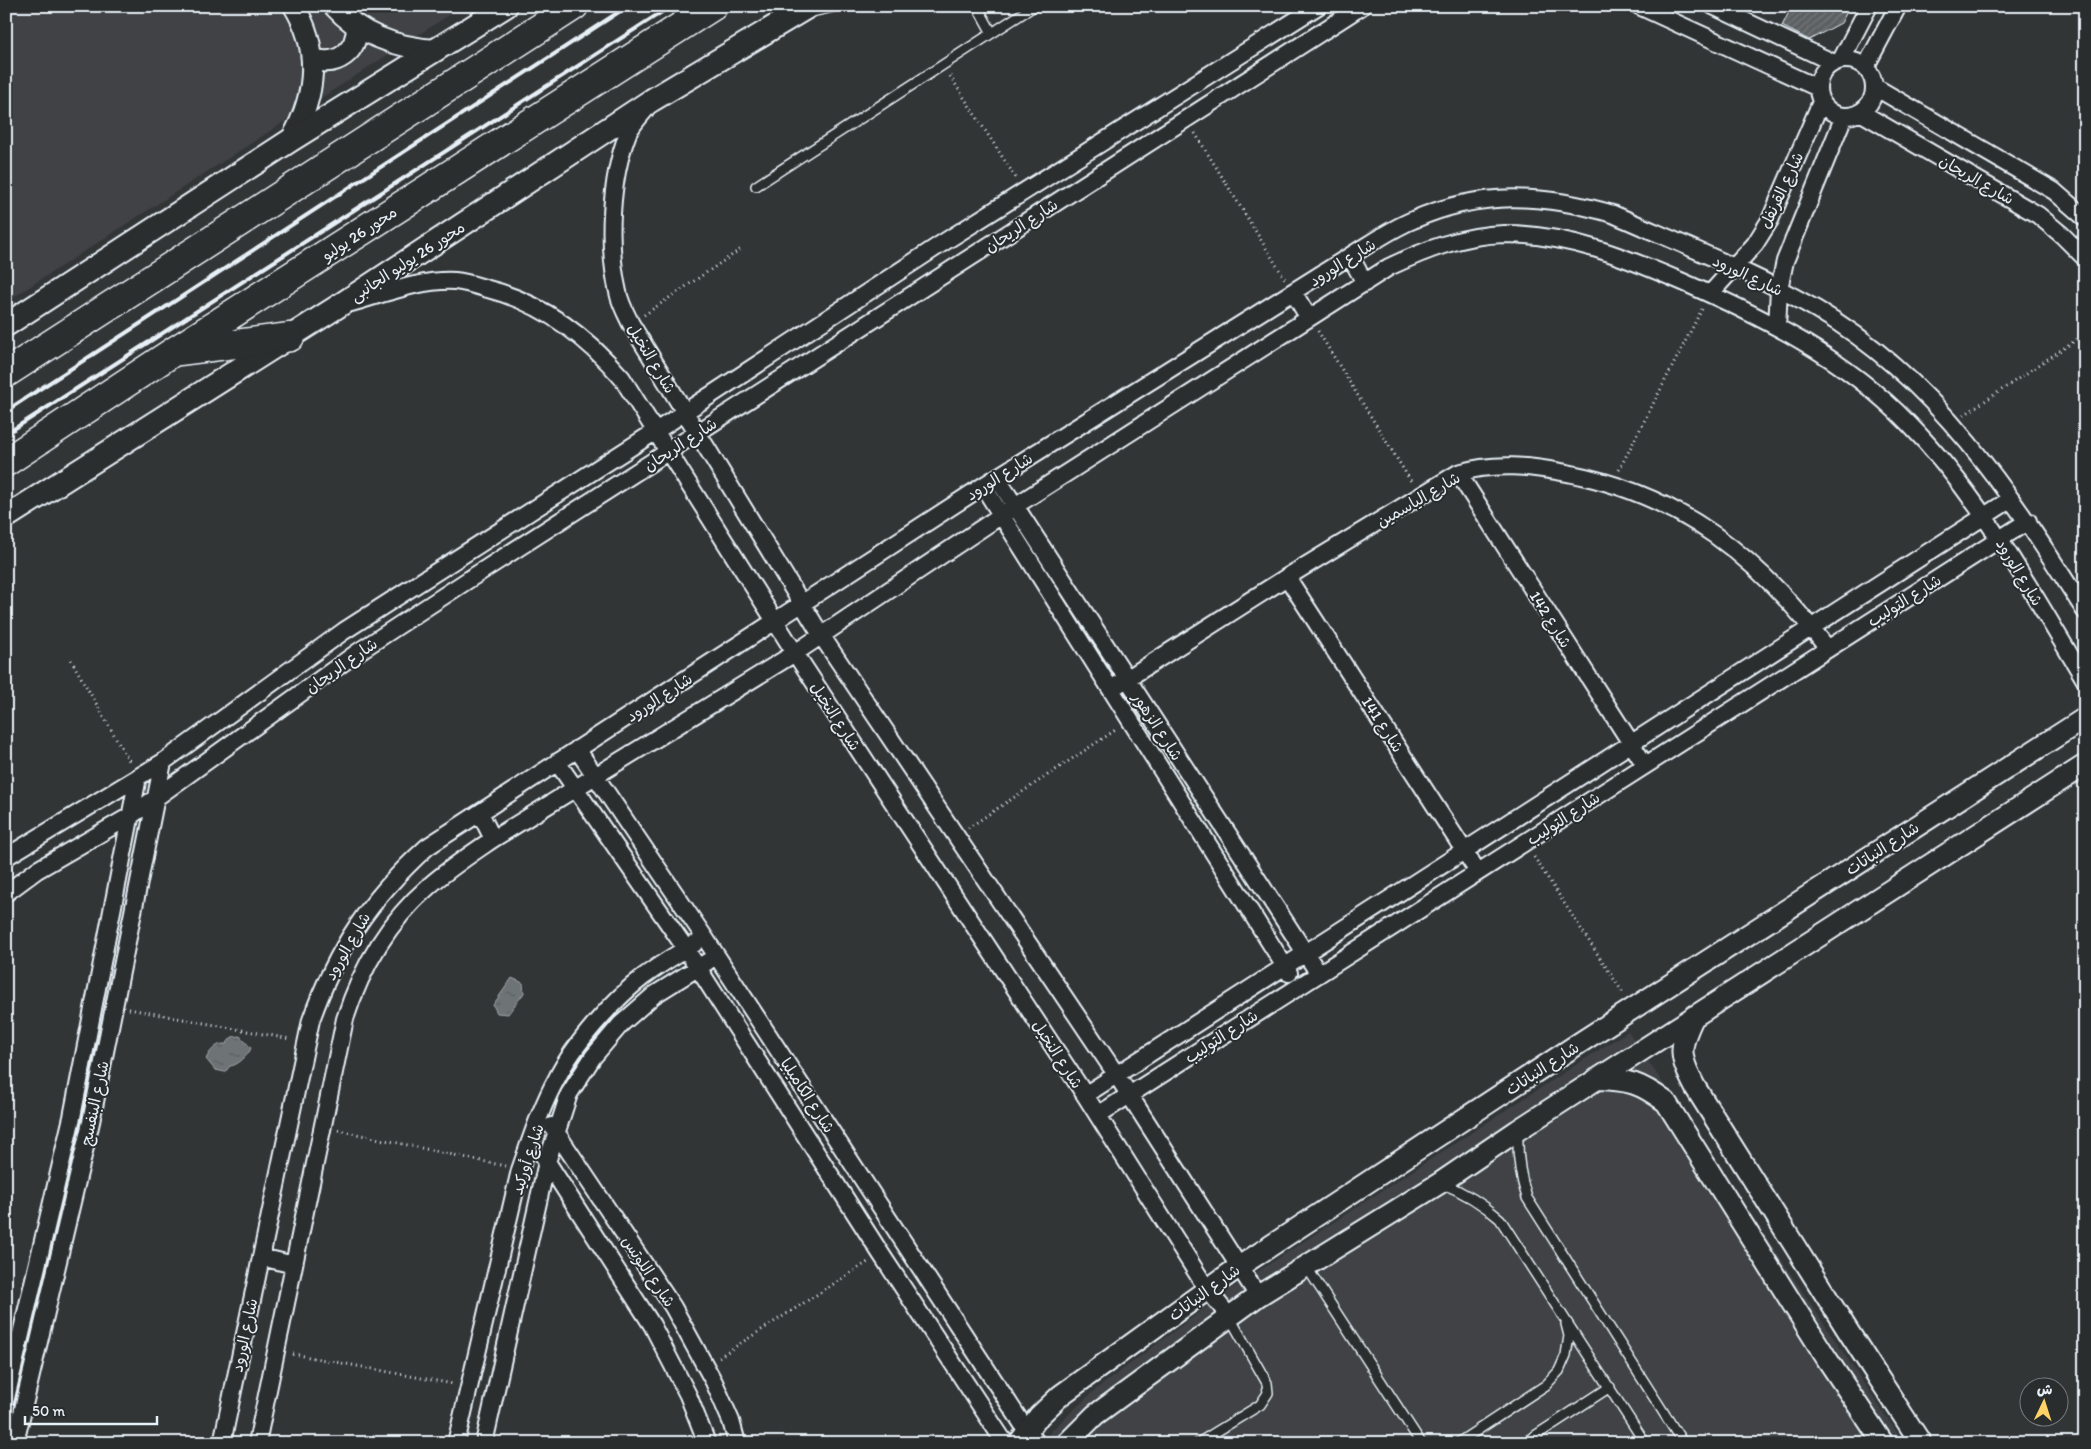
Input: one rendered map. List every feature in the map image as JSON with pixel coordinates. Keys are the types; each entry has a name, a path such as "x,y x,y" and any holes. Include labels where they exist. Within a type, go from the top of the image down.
{"highway":[{"path":"6,373 574,6"},
{"name":"محور 26 يوليو","path":"6,462 173,352 713,6"},
{"path":"173,352 290,337"}],"main road":[{"path":"6,324 291,140 506,6"},
{"name":"محور 26 يوليو الجانبى","path":"6,516 337,307 652,100 802,11"}],"street":[{"path":"291,140 306,108 310,91 313,59 307,33 294,6"},
{"path":"334,6 357,26 371,35 403,46 437,50"},
{"name":"شارع الريحان","path":"6,857 164,762 344,630 1318,6"},
{"name":"شارع الريحان","path":"6,894 37,870 132,815 358,652 697,432 1362,6"},
{"path":"1639,6 1819,95 1830,112 1844,116 1860,112 1871,102 1875,87 1866,66 1849,59 1836,61 1713,6"},
{"path":"1819,95 1821,73 1836,61 1869,6"},
{"path":"1866,66 1898,6"},
{"path":"313,59 329,62 345,55 355,42 357,26"},
{"name":"شارع الريحان","path":"1875,87 2054,191 2085,218"},
{"name":"شارع القرنفل","path":"1710,294 1755,244 1770,220 1819,95"},
{"name":"شارع النخيل","path":"652,100 628,132 618,171 612,212 612,253 618,293 631,324 821,635 1116,1074 1258,1296"},
{"name":"شارع الريحان","path":"1860,112 2038,215 2085,258"},
{"name":"شارع القرنفل","path":"1777,327 1779,289 1785,261 1844,116"},
{"name":"شارع الورود","path":"222,1443 306,1042 323,987 338,955 356,925 401,871 427,847 983,486 1350,256 1412,220 1454,205 1497,198 1541,198 1584,206 1613,214 1779,289 1816,309 1863,340 1892,363 1926,394 1953,423 2028,521 2085,611"},
{"name":"شارع الورود","path":"257,1443 345,1019 366,967 383,938 404,911 427,887 493,839 795,653 1015,506 1365,283 1424,250 1462,240 1501,234 1540,236 1606,251 1710,294 1818,349 1879,394 1937,455 1985,516 2085,680"},
{"path":"1350,256 1365,283"},
{"name":"شارع النخيل","path":"337,307 420,285 455,281 491,289 514,297 567,325 593,347 622,378 795,653 1098,1115 1207,1289 1230,1316"},
{"path":"1293,292 1310,318"},
{"name":"شارع الياسمين","path":"1111,689 1287,577 1458,473 1479,467 1518,467 1552,470 1611,483 1651,498 1681,513 1711,531 1764,574 1812,627 1828,649"},
{"name":"شارع 142","path":"1458,473 1645,765"},
{"name":"شارع الزهور","path":"997,478 1318,974"},
{"name":"شارع الزهور","path":"983,486 1298,987"},
{"name":"شارع التوليب","path":"1085,1095 2011,499"},
{"name":"شارع التوليب","path":"1098,1115 2028,521"},
{"path":"455,560 468,580"},
{"name":"شارع 141","path":"1287,577 1478,872"},
{"path":"344,630 358,652"},
{"name":"شارع النباتات","path":"1028,1439 1039,1416 1061,1395 1240,1266 1633,1009 2085,718"},
{"name":"شارع الكاميليا","path":"577,749 705,938 1028,1439"},
{"name":"شارع البنفسج","path":"15,1443 91,1122 164,762"},
{"name":"شارع الكاميليا","path":"557,762 686,949 881,1254 1005,1443"},
{"path":"1068,1443 1095,1415 1258,1296 1440,1183 1518,1130 2085,765"},
{"name":"شارع البنفسج","path":"6,1398 72,1116 138,777"},
{"path":"480,813 493,839"},
{"path":"22,848 37,870"},
{"name":"شارع أوركيد","path":"456,1443 520,1170 532,1135 557,1077 582,1040 611,1007 643,977 705,938"},
{"name":"شارع أوركيد","path":"484,1443 547,1162 569,1094 593,1058 615,1030 654,995 716,956"},
{"path":"1694,1016 1683,1039 1683,1064 1695,1087 1844,1326 1921,1443"},
{"path":"1598,1079 1622,1079 1646,1088 1666,1102 1822,1350 1883,1443"},
{"name":"شارع اللوتس","path":"543,1110 556,1133 674,1307 714,1382 731,1421 737,1443"},
{"path":"72,1116 91,1122"},
{"name":"شارع اللوتس","path":"532,1135 547,1162 652,1325 688,1395 707,1443"},
{"path":"60,1164 80,1169"},
{"path":"47,1225 66,1230"},
{"path":"261,1257 294,1265"},
{"path":"23,1331 42,1335"}],"lane":[{"path":"802,11 838,6"},
{"path":"977,6 992,33"},
{"path":"756,186 1034,6"},
{"path":"1518,1130 1517,1153 1520,1176 1527,1198 1683,1443"},
{"path":"1440,1183 1462,1191 1476,1199 1500,1219 1610,1387 1644,1443"},
{"path":"1306,1266 1420,1443"},
{"path":"1198,1443 1260,1405 1268,1394 1267,1383 1230,1316"},
{"path":"1458,1443 1546,1385 1558,1371 1566,1354 1569,1336 1565,1318"},
{"path":"1524,1443 1610,1387"}],"path":[{"path":"943,64 1025,192"},
{"path":"1186,119 1293,292"},
{"path":"631,324 740,249"},
{"path":"1611,483 1710,294"},
{"path":"1310,318 1420,496"},
{"path":"1953,423 2085,334"},
{"path":"71,660 138,777"},
{"path":"957,835 1130,720"},
{"path":"1524,842 1633,1009"},
{"path":"114,1007 306,1042"},
{"path":"322,1126 520,1170"},
{"path":"705,1366 881,1254"},
{"path":"276,1351 469,1387"}],"shaded area":[{"path":"6,6 463,6 6,302"},
{"path":"1628,1031 1904,1443 1044,1443 1051,1431 1095,1390 1229,1290"}],"water":[{"path":"512,978 523,983 524,993 508,1014 497,1013 493,1005"},
{"path":"240,1036 251,1048 248,1054 233,1066 230,1066 225,1072 215,1070 206,1059 209,1053 216,1046 226,1044 232,1037"}],"building":[{"path":"1792,6 1850,6 1841,23 1809,40 1782,26"}],"railway":[{"path":"6,411 628,6"},
{"path":"6,434 671,6"}]}
